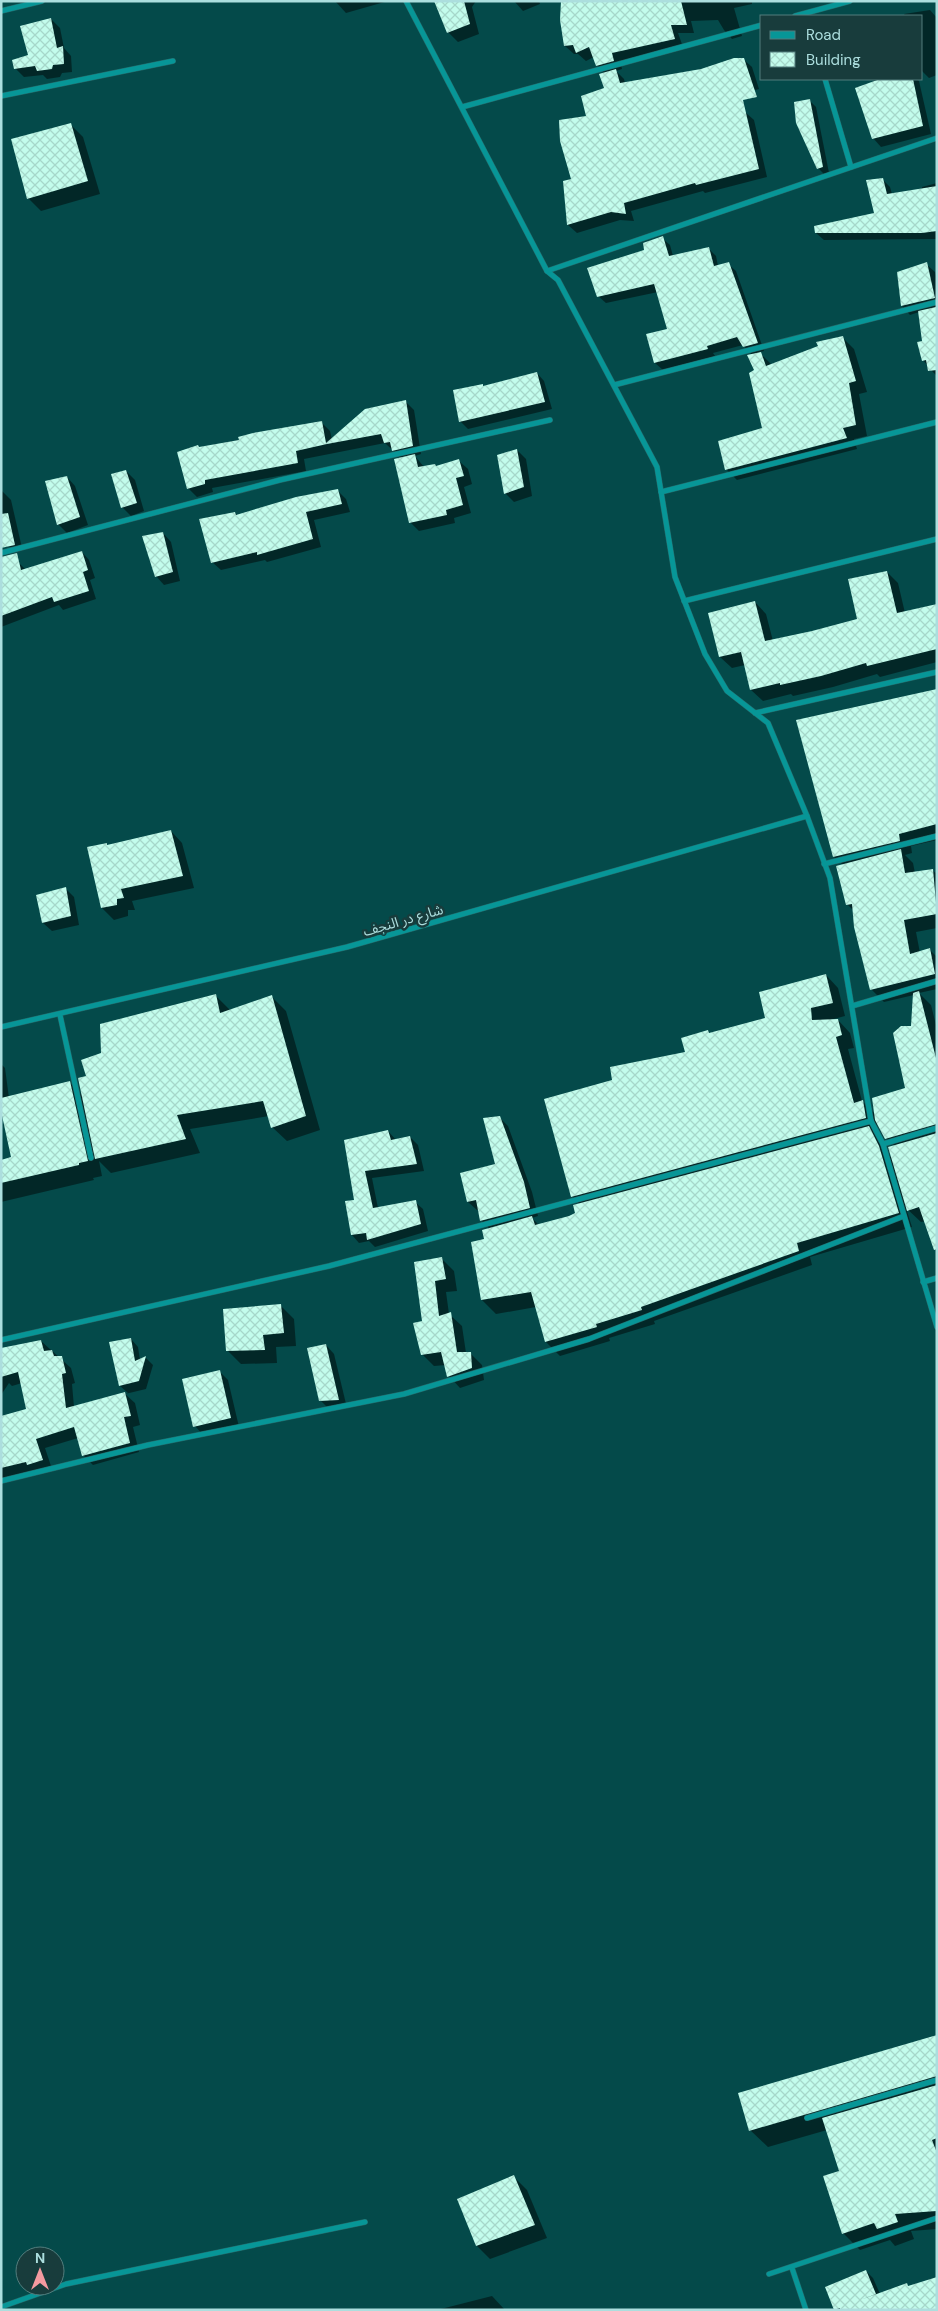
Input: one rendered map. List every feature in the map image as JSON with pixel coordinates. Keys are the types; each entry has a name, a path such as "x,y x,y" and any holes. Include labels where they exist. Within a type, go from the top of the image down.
{"street":[{"path":"1,11 42,1"},
{"path":"406,1 547,271 558,280 657,467 675,577 705,654 727,691 768,723 807,816 830,878 871,1121 883,1144 937,1327"},
{"path":"806,15 850,1"},
{"path":"462,107 760,26"},
{"path":"1,96 173,61"},
{"path":"825,80 851,168"},
{"path":"547,271 937,138"},
{"path":"614,385 937,302"},
{"path":"1,553 280,480 550,420"},
{"path":"661,492 937,422"},
{"path":"684,601 937,540"},
{"path":"755,713 937,672"},
{"name":"شارع در النجف","path":"1,1028 346,948 807,816"},
{"path":"824,864 937,836"},
{"path":"852,1006 937,981"},
{"path":"60,1015 91,1158"},
{"path":"1,1340 329,1266 871,1121"},
{"path":"883,1144 937,1128"},
{"path":"1,1481 148,1445 404,1394 589,1339 904,1216"},
{"path":"924,1282 937,1278"},
{"path":"807,2118 937,2080"},
{"path":"769,2274 792,2268 937,2218"},
{"path":"1,2307 66,2284 365,2222"},
{"path":"792,2268 806,2310"}],"building":[{"path":"434,1 464,1 470,24 447,33"},
{"path":"561,1 681,1 687,25 671,25 675,39 612,53 614,61 596,66 589,47 576,53 573,45 564,46 560,20"},
{"path":"51,18 57,48 63,46 64,64 53,65 52,69 37,71 35,66 14,69 12,60 28,55 20,26"},
{"path":"734,58 744,58 757,97 743,100 759,169 696,185 695,183 624,203 626,214 611,212 567,225 563,181 571,179 560,141 559,120 586,116 581,96 604,88 599,74 616,69 620,83 701,69"},
{"path":"877,80 913,80 923,126 872,139 855,88"},
{"path":"810,99 823,167 817,169 796,123 794,102"},
{"path":"71,123 88,181 27,199 11,139"},
{"path":"883,178 887,194 937,186 937,231 922,233 815,233 814,226 874,213 866,180"},
{"path":"663,236 669,256 709,247 714,266 729,262 758,343 743,347 737,337 707,346 708,349 654,363 646,334 667,329 654,284 597,297 587,268 644,250 643,243"},
{"path":"927,262 935,298 901,306 897,272"},
{"path":"936,307 937,370 928,371 926,360 922,361 917,342 922,341 918,311"},
{"path":"843,336 856,381 849,383 856,425 843,428 847,438 725,470 718,441 762,428 749,373 754,370 747,355 761,352 766,366 818,346 816,342"},
{"path":"537,372 545,402 459,422 453,390 483,384 483,386"},
{"path":"406,400 413,446 392,451 390,442 384,443 381,434 327,444 296,451 298,463 205,480 205,484 187,489 177,452 198,445 199,447 239,440 238,437 253,433 322,421 326,443 365,409"},
{"path":"517,449 524,487 504,494 497,455"},
{"path":"415,454 418,467 435,464 436,466 459,459 464,476 456,478 463,505 446,510 447,515 409,523 394,459"},
{"path":"126,470 137,503 121,508 111,474"},
{"path":"67,476 80,517 57,525 45,481"},
{"path":"338,489 342,504 306,512 313,539 257,555 257,552 211,563 199,519 235,512 236,515 296,497"},
{"path":"8,513 15,545 1,548 1,514"},
{"path":"163,532 173,572 155,577 142,536"},
{"path":"82,551 88,570 83,572 89,591 54,602 52,597 1,616 1,557 17,553 21,570"},
{"path":"887,571 897,613 937,604 937,649 867,666 866,663 821,676 750,690 741,652 719,657 708,613 755,601 765,641 812,631 857,619 848,579"},
{"path":"937,689 937,824 899,834 900,841 833,857 796,720"},
{"path":"171,830 183,876 121,889 124,898 117,899 117,905 101,908 87,847 107,843 107,845"},
{"path":"901,849 905,873 933,869 937,914 904,920 910,954 930,948 935,974 870,990 854,927 852,904 846,905 836,866"},
{"path":"66,887 71,916 42,923 36,895"},
{"path":"826,974 833,1003 811,1008 812,1020 838,1019 842,1035 836,1037 854,1103 863,1100 866,1118 571,1197 544,1099 612,1080 610,1067 685,1052 681,1038 708,1030 709,1033 765,1018 759,992"},
{"path":"919,991 937,1062 937,1124 885,1139 875,1120 872,1098 905,1088 893,1033 901,1026 911,1026 913,993"},
{"path":"216,994 220,1013 272,995 306,1116 271,1128 263,1101 177,1115 186,1139 95,1159 78,1078 86,1076 81,1060 101,1053 100,1024"},
{"path":"70,1081 88,1161 79,1163 79,1165 1,1183 1,1160 11,1157 1,1111 1,1098"},
{"path":"500,1116 524,1182 530,1208 480,1221 476,1200 467,1202 460,1173 495,1164 483,1118"},
{"path":"869,1126 879,1146 899,1213 797,1243 799,1251 641,1307 642,1310 596,1324 597,1327 545,1342 531,1292 481,1300 471,1242 484,1239 482,1230 532,1216 535,1225 569,1216 575,1213 573,1205"},
{"path":"388,1130 391,1140 410,1136 417,1164 365,1171 373,1208 416,1200 421,1224 367,1240 366,1233 351,1235 345,1201 354,1200 344,1140"},
{"path":"937,1133 937,1249 934,1250 919,1207 907,1211 888,1147"},
{"path":"442,1257 446,1279 435,1281 439,1316 451,1312 457,1352 471,1352 472,1368 447,1377 441,1352 421,1355 413,1323 422,1321 414,1262"},
{"path":"281,1304 284,1333 263,1335 265,1350 226,1351 223,1309"},
{"path":"131,1338 135,1361 146,1356 139,1381 119,1386 109,1342"},
{"path":"41,1340 44,1351 52,1350 54,1356 62,1356 66,1373 62,1374 66,1408 125,1392 131,1416 124,1417 130,1443 82,1456 74,1427 36,1439 43,1460 27,1465 26,1462 1,1468 1,1416 26,1409 18,1372 1,1377 1,1348"},
{"path":"326,1344 339,1400 319,1401 307,1348"},
{"path":"220,1370 231,1418 193,1427 182,1379"},
{"path":"937,2035 937,2076 749,2131 738,2093"},
{"path":"937,2085 937,2138 932,2140 937,2153 937,2211 895,2214 898,2222 877,2229 874,2223 842,2234 823,2176 839,2171 822,2118"},
{"path":"514,2175 535,2225 476,2246 457,2199"},
{"path":"866,2270 876,2294 860,2300 907,2283 908,2286 937,2277 937,2310 840,2310 840,2308 834,2310 825,2287"}]}
